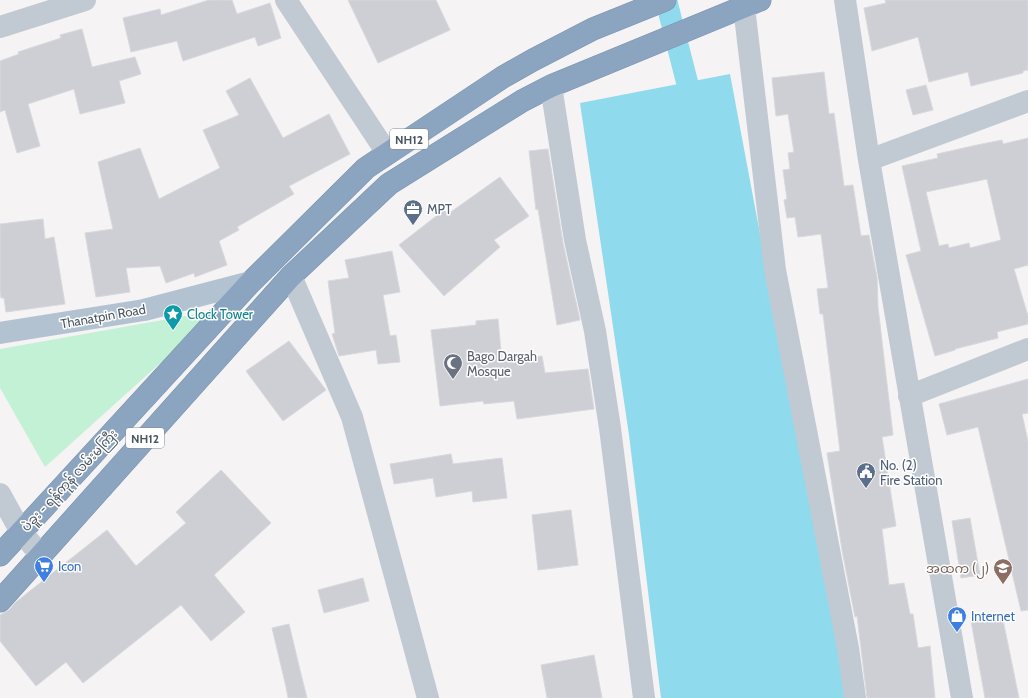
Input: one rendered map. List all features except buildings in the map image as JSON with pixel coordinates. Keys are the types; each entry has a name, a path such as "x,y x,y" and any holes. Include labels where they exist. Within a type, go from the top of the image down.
{"highway":[{"name":"NH12","path":"251,282 366,168 387,153 503,77 593,29 665,0"},
{"name":"NH12","path":"291,276 389,184 516,105 551,86 745,6"},
{"name":"ပဲခူး - ရန်ကုန် လမ်းမကြီး","path":"0,600 291,276"},
{"name":"ပဲခူး - ရန်ကုန် လမ်းမကြီး","path":"0,555 251,282"}],"main road":[{"name":"Thanatpin Road","path":"0,333 144,310 251,282"}],"street":[{"path":"0,27 85,0"},
{"path":"286,0 387,153"},
{"path":"845,0 869,160 962,698"},
{"path":"745,6 775,270 846,640 855,698"},
{"path":"551,86 575,240 595,331 610,428 644,698"},
{"path":"869,160 1028,102"},
{"path":"291,276 352,418 428,698"},
{"path":"909,396 1028,349"},
{"path":"0,494 22,532 40,554"}],"green space":[{"path":"219,310 45,467 0,388 0,349"}],"water":[{"path":"730,74 847,698 661,698 629,435 580,103"}],"waterway":[{"path":"666,0 687,82"}],"place":[{"name":"MPT","path":"413,226"},
{"name":"Clock Tower","path":"173,331"},
{"name":"Bago Dargah Mosque","path":"453,380"},
{"name":"No. (2) Fire Station","path":"866,489"},
{"name":"Icon","path":"44,583"},
{"name":"အထက (၂)","path":"1003,585"},
{"name":"Internet","path":"957,633"}]}
